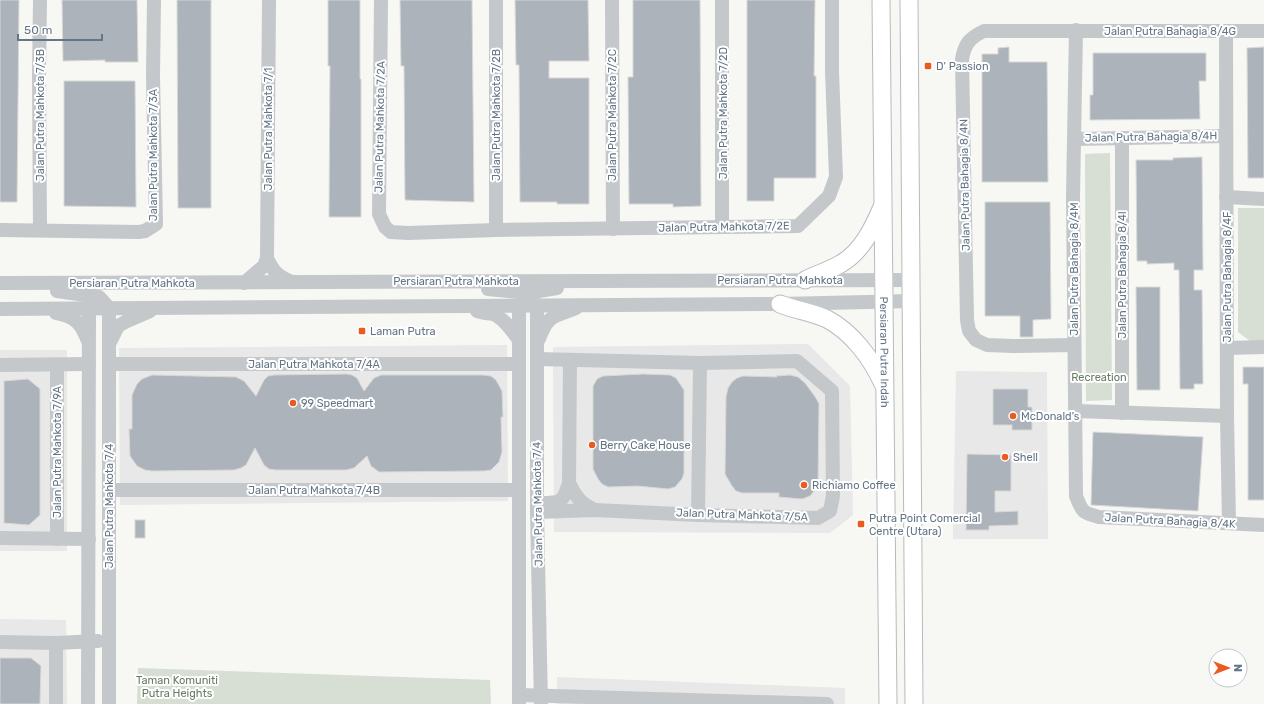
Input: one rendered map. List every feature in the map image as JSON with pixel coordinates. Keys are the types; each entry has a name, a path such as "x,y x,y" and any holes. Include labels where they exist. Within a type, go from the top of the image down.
{"main road":[{"name":"Persiaran Putra Indah","path":"881,0 888,704"},
{"path":"909,0 914,704"},
{"path":"805,280 843,262 854,253 863,243 875,223 884,202"},
{"path":"780,304 827,320 844,332 863,350 877,370 885,390"}],"street":[{"name":"Jalan Putra Mahkota 7/3B","path":"40,0 40,230"},
{"name":"Jalan Putra Mahkota 7/3A","path":"0,230 138,232 145,231 156,224 153,76 154,0"},
{"name":"Jalan Putra Mahkota 7/1","path":"267,258 269,0"},
{"name":"Jalan Putra Mahkota 7/2A","path":"381,0 379,214 385,227 391,232 408,233"},
{"name":"Jalan Putra Mahkota 7/2B","path":"496,0 496,230"},
{"name":"Jalan Putra Mahkota 7/2C","path":"612,0 613,230"},
{"name":"Jalan Putra Mahkota 7/2D","path":"722,0 722,227"},
{"name":"Jalan Putra Mahkota 7/2E","path":"408,233 496,230 613,230 798,226 829,196 836,177 832,71 832,0"},
{"name":"Jalan Putra Bahagia 8/4G","path":"1076,30 1226,32 1264,31"},
{"name":"Jalan Putra Bahagia 8/4M","path":"1076,30 1073,196 1074,345 1076,496 1080,506"},
{"name":"Jalan Putra Bahagia 8/4N","path":"1074,345 987,345 976,340 969,331 967,312 962,60 963,49 968,42 975,35 984,31 1076,30"},
{"name":"Jalan Putra Bahagia 8/4F","path":"1226,32 1227,416 1229,523"},
{"name":"Jalan Putra Bahagia 8/4H","path":"1075,138 1226,136"},
{"name":"Jalan Putra Bahagia 8/4I","path":"1122,138 1122,413"},
{"path":"1226,197 1264,199"},
{"path":"267,258 271,268 276,273 281,277 294,282"},
{"path":"244,283 264,266 267,258"},
{"path":"0,309 466,305 523,299 551,288 576,287 595,280"},
{"name":"Persiaran Putra Mahkota","path":"0,283 912,280"},
{"path":"464,281 470,287 523,299 537,305"},
{"path":"20,283 45,291 68,292 99,297 119,291 148,290 172,283"},
{"path":"90,308 99,297"},
{"path":"99,297 109,308"},
{"name":"Jalan Putra Mahkota 7/4","path":"519,699 519,340 523,299"},
{"name":"Persiaran Putra Mahkota","path":"537,305 780,304 911,301"},
{"path":"537,353 547,322 554,316 586,304"},
{"path":"466,305 481,313 493,314 500,318 519,340"},
{"name":"Jalan Putra Mahkota 7/4","path":"537,305 537,507 541,700"},
{"name":"Jalan Putra Mahkota 7/4","path":"88,704 90,308"},
{"name":"Jalan Putra Mahkota 7/4","path":"109,308 109,704"},
{"path":"109,343 118,326 160,308"},
{"path":"34,309 72,317 82,327 89,345"},
{"path":"1227,348 1264,347"},
{"name":"Jalan Putra Mahkota 7/5A","path":"537,353 570,361 700,363 797,361 832,391 833,496 830,511 818,518 698,515 537,507"},
{"path":"537,507 561,501 564,498 569,483 570,361"},
{"path":"698,515 700,363"},
{"path":"0,365 89,364"},
{"name":"Jalan Putra Mahkota 7/4A","path":"109,364 519,364"},
{"name":"Jalan Putra Mahkota 7/9A","path":"57,365 57,539"},
{"path":"1075,411 1227,416"},
{"path":"569,483 576,498 595,510"},
{"name":"Jalan Putra Mahkota 7/4B","path":"109,490 519,490"},
{"name":"Jalan Putra Bahagia 8/4K","path":"1080,506 1086,514 1099,517 1264,525"},
{"path":"0,538 89,539"},
{"path":"0,642 56,643 109,640"},
{"path":"56,643 56,704"},
{"path":"519,699 827,704"}],"shaded area":[{"path":"808,344 850,386 853,515 830,533 554,532 553,347"},
{"path":"507,345 508,501 120,505 119,348"},
{"path":"0,350 67,350 67,551 0,551"},
{"path":"956,371 1047,372 1048,539 953,539"},
{"path":"0,619 66,620 67,704 0,704"},
{"path":"557,677 845,688 845,704 557,704"}],"green space":[{"name":"Recreation","path":"1110,153 1112,400 1086,401 1085,154"},
{"path":"1238,208 1264,208 1264,341 1250,341 1238,332"},
{"name":"Taman Komuniti Putra Heights","path":"138,668 490,680 491,704 137,704"}],"building":[{"path":"0,0 19,0 17,202 0,202"},
{"path":"62,0 137,0 138,62 105,62 105,60 63,61"},
{"path":"177,0 211,0 211,208 178,208"},
{"path":"328,0 360,0 361,217 329,217 330,66 328,66"},
{"path":"400,0 472,0 474,202 405,200 404,66 401,66"},
{"path":"515,0 588,0 589,61 549,61 549,78 589,78 589,204 520,202 519,65 516,65"},
{"path":"633,0 700,0 701,206 673,207 673,204 629,204 628,77 633,77"},
{"path":"747,0 815,0 814,76 816,76 816,178 774,178 774,201 747,201"},
{"path":"1009,47 1009,62 1047,62 1048,182 982,182 982,54 998,54 998,48"},
{"path":"1264,47 1264,178 1248,178 1247,48"},
{"path":"1093,53 1206,53 1206,81 1199,81 1200,119 1090,120 1090,95 1093,95"},
{"path":"64,81 135,81 136,207 64,206"},
{"path":"1202,157 1203,270 1194,270 1194,290 1202,290 1203,384 1194,384 1194,389 1180,389 1179,270 1174,270 1174,263 1147,264 1147,261 1137,261 1136,160 1173,160 1173,158"},
{"path":"985,202 1050,202 1051,319 1033,320 1033,337 1020,337 1020,316 985,316"},
{"path":"1136,287 1160,287 1160,390 1137,390"},
{"path":"1243,367 1264,367 1264,500 1248,500 1248,384 1243,384"},
{"path":"346,374 357,378 364,391 374,378 381,375 491,376 496,380 502,391 502,452 499,462 491,470 484,471 379,472 371,466 367,456 354,468 346,470 276,470 269,469 264,465 255,448 246,465 234,470 152,471 145,470 137,466 130,456 129,429 132,429 132,395 137,384 142,379 152,375 236,377 244,381 256,396 264,380 268,376"},
{"path":"643,374 670,375 676,378 684,390 684,473 682,479 675,487 668,489 638,486 608,487 602,484 593,469 593,386 597,379 603,376"},
{"path":"790,375 798,377 805,383 819,404 818,484 810,496 802,499 779,497 779,493 742,493 736,491 725,474 726,397 728,388 737,378 743,376 777,377 776,376"},
{"path":"28,379 40,389 40,515 29,525 4,523 4,381"},
{"name":"McDonald's","path":"993,389 1028,389 1028,407 1032,407 1032,430 1012,430 1012,425 993,425"},
{"path":"1093,432 1203,437 1198,511 1091,505"},
{"path":"967,454 1011,455 1011,491 995,491 995,512 1018,511 1018,525 989,526 989,530 966,530"},
{"path":"135,520 145,520 145,538 135,538"},
{"path":"0,658 31,658 41,666 40,704 0,704"}],"place":[{"name":"D' Passion","path":"928,66"},
{"name":"Laman Putra","path":"362,331"},
{"name":"99 Speedmart","path":"293,403"},
{"name":"McDonald's","path":"1013,416"},
{"name":"Berry Cake House","path":"592,445"},
{"name":"Shell","path":"1005,457"},
{"name":"Richiamo Coffee","path":"804,485"},
{"name":"Putra Point Comercial Centre (Utara)","path":"861,524"}]}
